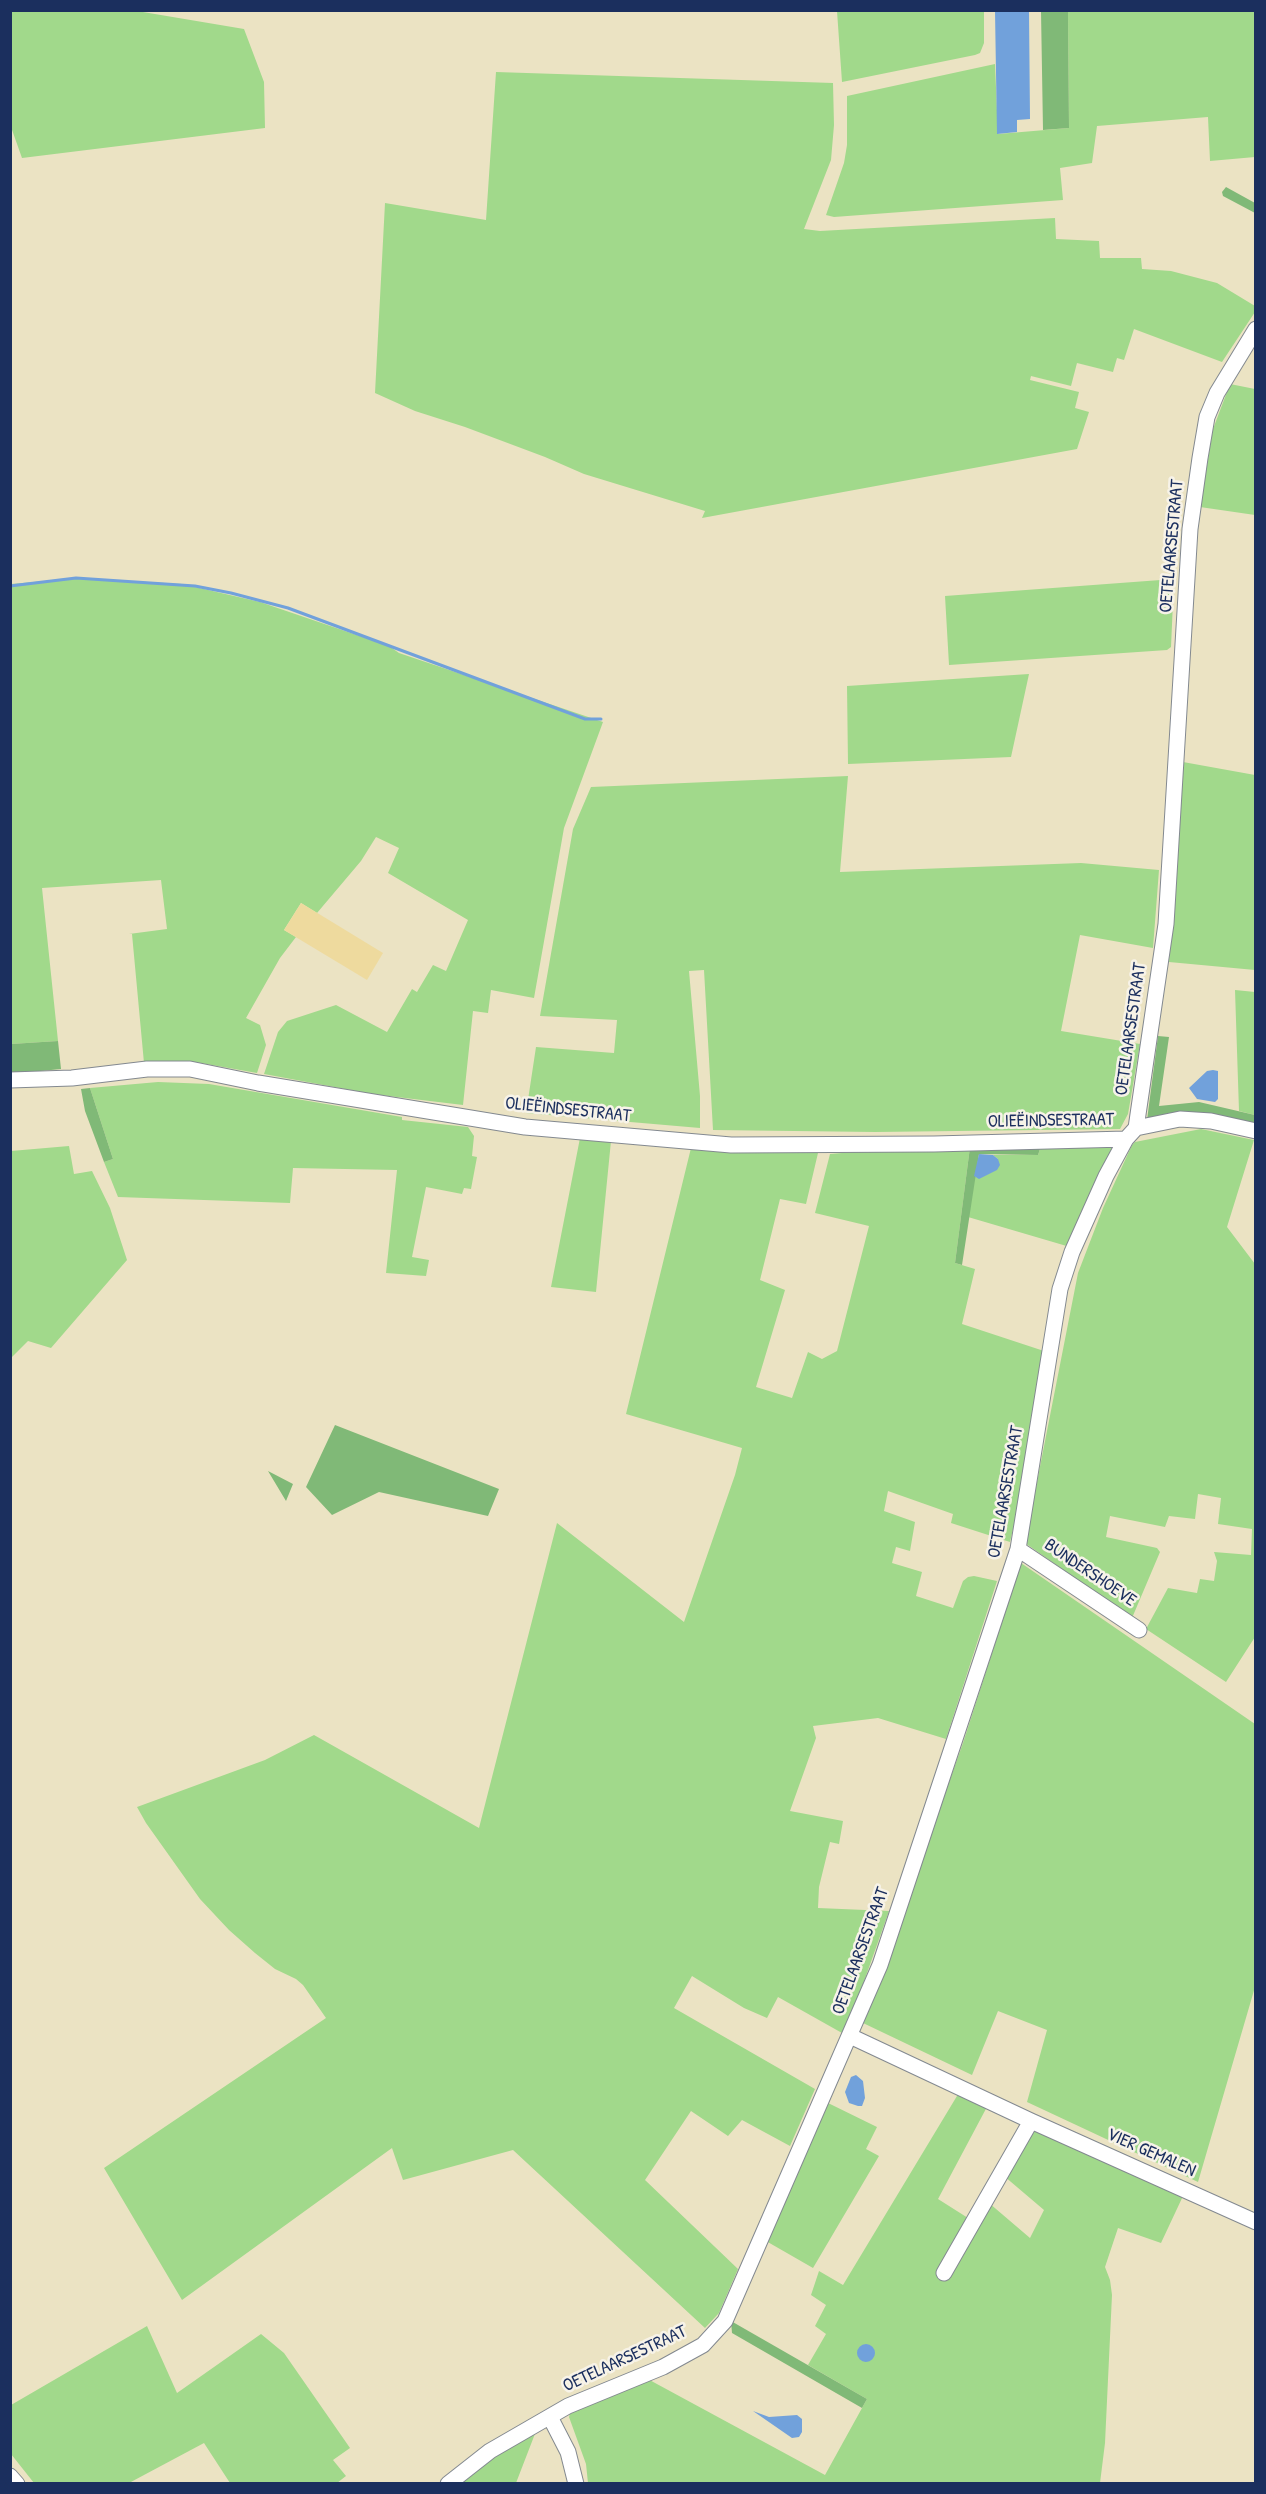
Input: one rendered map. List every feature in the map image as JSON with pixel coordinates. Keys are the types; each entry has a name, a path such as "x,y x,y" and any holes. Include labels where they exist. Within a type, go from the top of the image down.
{"street":[{"name":"OETELAARSESTRAAT","path":"448,2484 490,2451 568,2406 663,2367 703,2345 725,2321 880,1965 1018,1549 1060,1289 1072,1252 1106,1176 1131,1133 1166,924 1190,529 1200,458 1208,417 1218,393 1256,329"},
{"name":"OLIEËINDSESTRAAT","path":"10,1080 72,1078 147,1069 190,1069 258,1083 525,1127 731,1145 934,1144 1131,1133 1180,1119 1211,1121 1256,1131"},
{"name":"BUNDERSHOEVE","path":"1018,1549 1139,1630"},
{"name":"VIER GEMALEN","path":"850,2036 1031,2121 1256,2222"},
{"path":"944,2274 1031,2121"},
{"path":"550,2417 568,2452 576,2484"},
{"path":"10,2476 17,2484"}],"green space":[{"path":"11,10 137,11 244,29 264,82 265,128 22,158 11,127"},
{"path":"837,11 984,11 984,43 980,53 975,55 842,82"},
{"path":"1041,11 1068,11 1069,128 1043,130"},
{"path":"1068,11 1255,11 1255,157 1210,161 1208,117 1097,126 1092,163 1060,168 1063,200 834,217 826,215 844,163 847,145 847,96 995,64 998,134 1069,128"},
{"path":"496,72 833,83 834,125 831,160 804,229 820,231 1055,218 1056,239 1099,241 1100,258 1141,258 1142,269 1171,271 1217,283 1255,306 1255,312 1222,362 1134,329 1124,360 1117,358 1113,372 1077,363 1071,386 1031,376 1030,380 1079,392 1075,408 1089,412 1077,449 702,518 705,511 584,474 465,427 415,411 375,393 385,203 486,220"},
{"path":"1226,187 1255,203 1255,213 1223,196 1222,192"},
{"path":"1230,384 1255,389 1255,515 1200,507 1213,429"},
{"path":"79,578 182,584 260,602 389,646 399,653 603,722 564,828 534,998 491,990 488,1013 473,1011 463,1105 372,1094 264,1074 278,1032 287,1021 336,1005 387,1032 412,989 417,992 433,965 446,971 468,920 388,873 399,848 376,837 361,861 317,913 301,903 284,930 296,937 280,958 246,1018 260,1025 266,1045 257,1073 195,1062 144,1063 132,934 129,934 167,929 161,880 42,888 58,1041 11,1044 11,584"},
{"path":"1174,579 1171,647 1167,650 949,665 945,596"},
{"path":"1029,674 1011,757 848,764 847,686"},
{"path":"1183,762 1255,775 1255,970 1169,962"},
{"path":"848,776 840,872 1081,863 1159,870 1153,948 1080,935 1061,1031 1140,1044 1128,1114 1120,1129 875,1132 713,1130 704,970 689,971 700,1096 700,1128 526,1113 536,1047 614,1053 617,1020 540,1016 573,829 591,787"},
{"path":"1235,990 1255,992 1255,1115 1239,1111"},
{"path":"1158,1036 1169,1037 1159,1106 1199,1102 1255,1115 1255,1125 1147,1120"},
{"path":"58,1041 61,1069 11,1074 11,1044"},
{"path":"158,1082 209,1084 402,1117 402,1120 468,1127 474,1136 472,1156 477,1157 471,1189 464,1188 462,1194 426,1187 412,1257 429,1260 426,1276 386,1273 397,1170 293,1168 290,1203 118,1197 104,1162 113,1159 90,1088"},
{"path":"90,1088 113,1159 104,1162 85,1111 81,1089"},
{"path":"1201,1129 1254,1140 1227,1227 1255,1264 1255,1637 1226,1682 1146,1629 1168,1588 1197,1593 1200,1579 1214,1581 1217,1561 1214,1552 1251,1555 1252,1529 1218,1524 1221,1498 1198,1494 1195,1519 1169,1516 1165,1527 1110,1516 1106,1537 1157,1548 1160,1552 1132,1618 1025,1543 1078,1273 1103,1208 1135,1142"},
{"path":"580,1138 611,1141 596,1292 551,1287"},
{"path":"69,1146 74,1174 92,1171 110,1208 127,1260 51,1348 28,1341 11,1358 11,1151"},
{"path":"1041,1146 1114,1146 1070,1247 968,1217 974,1176 979,1178 998,1159 993,1155 1038,1155"},
{"path":"1041,1146 1038,1155 979,1154 962,1265 955,1263 970,1147"},
{"path":"970,1147 955,1263 975,1269 962,1324 1047,1352 1014,1525 1010,1542 951,1523 953,1514 888,1491 884,1511 915,1522 910,1551 896,1547 892,1563 922,1572 916,1596 953,1608 963,1581 968,1577 974,1576 997,1581 946,1739 878,1718 813,1726 816,1738 790,1811 843,1821 839,1844 830,1842 819,1887 818,1908 889,1911 856,2004 842,2033 778,1997 767,2018 744,2008 692,1976 674,2008 815,2089 790,2146 742,2120 728,2136 691,2111 645,2180 738,2269 719,2313 705,2328 513,2150 403,2180 392,2148 182,2300 104,2168 326,2018 303,1985 275,1969 255,1953 229,1930 200,1899 137,1807 265,1760 314,1735 479,1828 557,1523 684,1622 735,1475 742,1448 626,1414 691,1148 818,1153 806,1204 780,1199 760,1280 785,1290 756,1387 792,1398 808,1352 822,1359 837,1351 869,1226 815,1213 830,1154 902,1148"},
{"path":"335,1425 499,1489 488,1516 379,1492 332,1515 306,1487"},
{"path":"268,1471 293,1484 286,1501"},
{"path":"1021,1563 1255,1724 1255,1987 1198,2182 1027,2102 1047,2030 998,2011 972,2075 863,2023 963,1743"},
{"path":"960,2091 988,2105 938,2199 968,2218 989,2203 1030,2238 1044,2210 1004,2176 1032,2127 1183,2196 1161,2243 1118,2228 1105,2267 1112,2295 1105,2443 1100,2483 588,2483 586,2464 569,2417 571,2410 644,2377 825,2475 867,2399 808,2365 826,2334 815,2326 826,2305 811,2295 819,2271 843,2285"},
{"path":"826,2102 877,2127 866,2149 879,2156 813,2268 766,2241"},
{"path":"731,2321 867,2399 862,2408 732,2333"},
{"path":"147,2326 177,2393 261,2334 284,2353 350,2448 333,2460 346,2476 337,2483 230,2483 204,2443 129,2483 34,2483 11,2454 11,2405"},
{"path":"538,2426 516,2483 452,2484"}],"sand":[{"path":"301,903 383,953 367,980 284,930"}],"water":[{"path":"995,11 1029,11 1030,119 1017,120 1017,132 997,134"},
{"path":"1207,1071 1218,1071 1218,1099 1215,1102 1197,1099 1189,1088"},
{"path":"979,1154 993,1155 998,1159 1000,1165 997,1170 979,1179 974,1176"},
{"path":"856,2075 863,2081 865,2098 862,2106 849,2103 845,2092 851,2077"},
{"path":"866,2344 872,2347 875,2353 872,2359 866,2362 860,2359 857,2353 860,2347"},
{"path":"753,2411 769,2417 797,2415 802,2419 802,2432 799,2437 792,2438"}],"waterway":[{"path":"10,586 76,578 195,586 231,593 288,608 585,719 601,719"}]}
